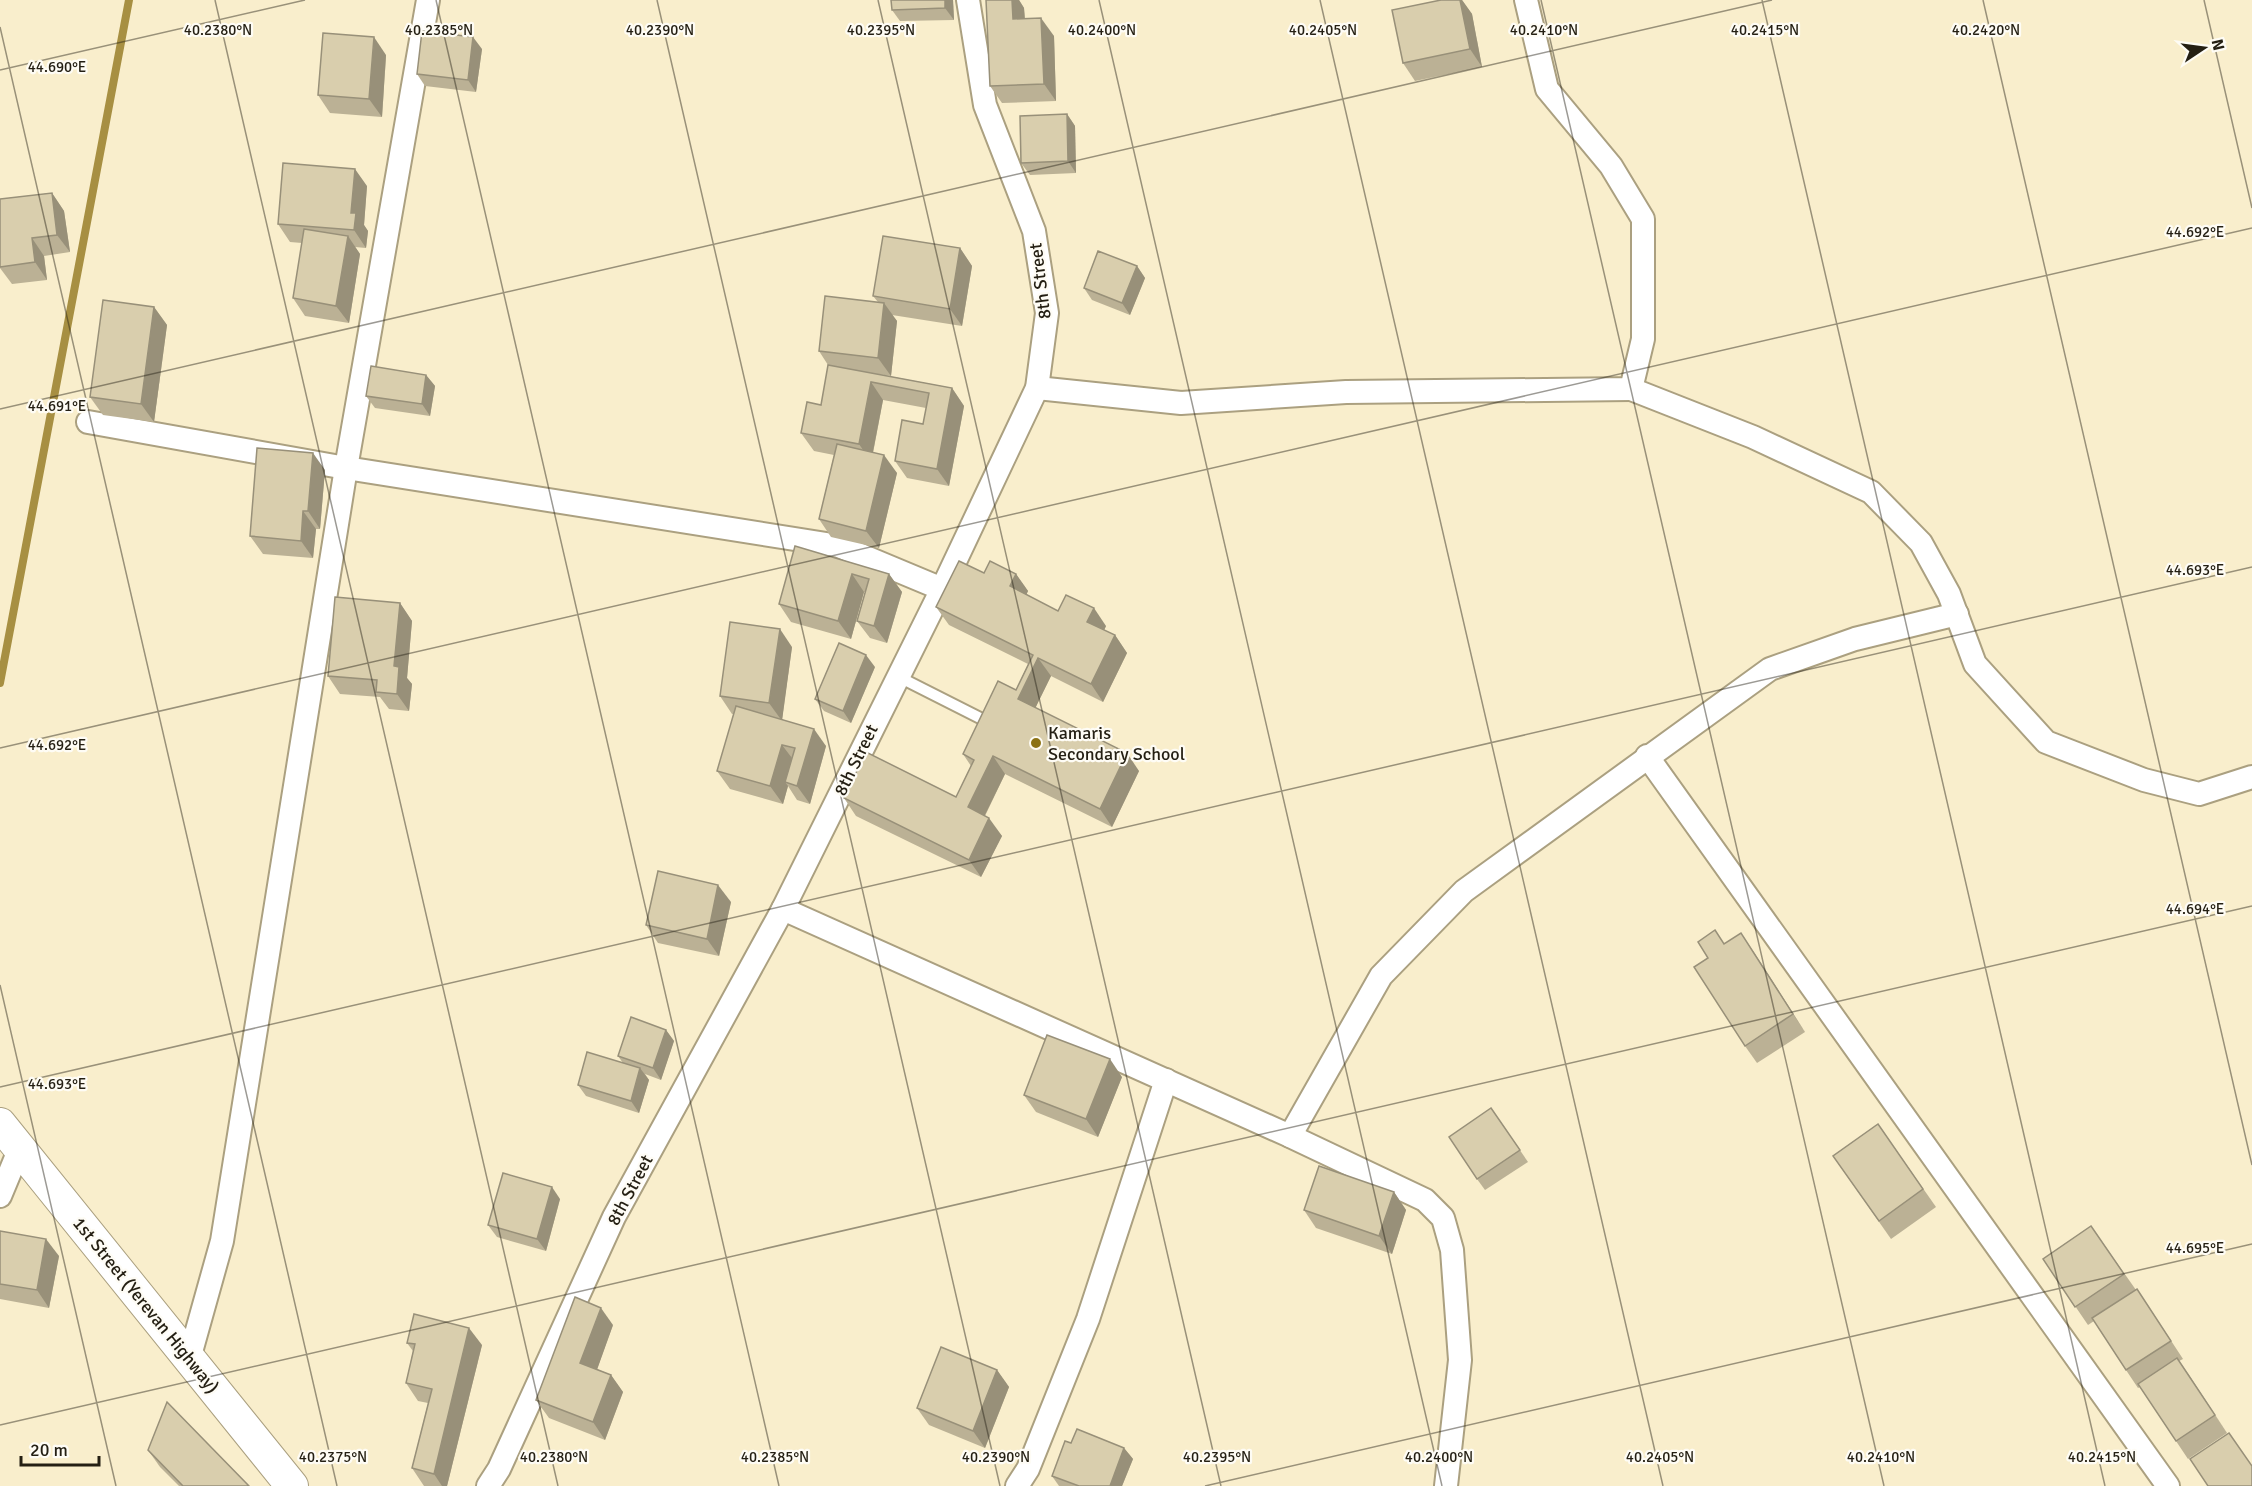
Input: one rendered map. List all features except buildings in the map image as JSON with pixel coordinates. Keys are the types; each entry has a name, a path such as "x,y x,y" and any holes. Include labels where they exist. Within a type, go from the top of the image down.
{"main road":[{"name":"1st Street (Yerevan Highway)","path":"7,1132 292,1486"}],"street":[{"path":"189,1359 222,1241 346,468 428,0"},
{"name":"8th Street","path":"488,1486 499,1469 615,1216 783,909 942,589 1037,388 1047,313 1034,231 985,105 968,0"},
{"path":"1526,0 1547,89 1611,166 1643,219 1643,339 1631,389"},
{"path":"1037,388 1181,403 1346,392 1631,389 1753,437 1871,492 1921,543 1949,594 1975,664 2046,742 2144,780 2199,794 2252,777"},
{"path":"88,422 346,468 840,546 942,589"},
{"path":"1290,1136 1381,976 1464,891 1647,756 1770,669 1855,639 1957,614"},
{"path":"1647,756 2168,1486"},
{"path":"783,909 1290,1136 1425,1200 1443,1218 1452,1250 1460,1360 1446,1486"},
{"path":"1017,1486 1028,1469 1089,1318 1166,1080"},
{"path":"0,1197 7,1132"}],"lane":[{"path":"897,676 990,723"}],"waterway":[{"path":"0,683 129,0"}],"place":[{"name":"Kamaris Secondary School","path":"1036,743"}]}
